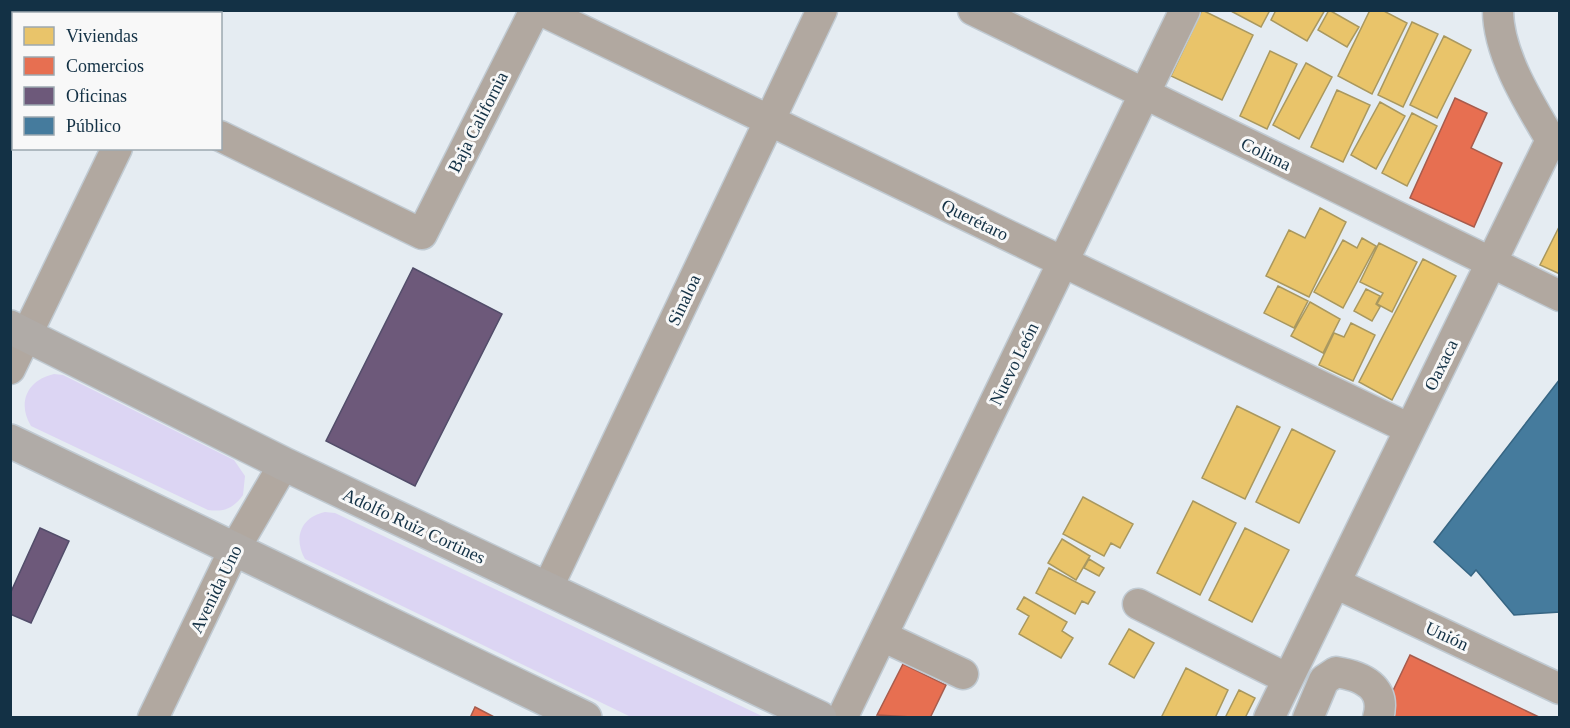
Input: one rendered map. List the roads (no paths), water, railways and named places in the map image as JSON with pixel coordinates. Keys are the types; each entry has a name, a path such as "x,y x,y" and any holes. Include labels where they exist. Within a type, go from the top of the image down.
{"main road":[{"name":"Adolfo Ruiz Cortines","path":"19,331 284,464 820,717"},
{"path":"10,441 585,717"}],"street":[{"name":"Sinaloa","path":"547,589 822,10"},
{"name":"Colima","path":"973,10 1490,264 1560,296"},
{"name":"Nuevo León","path":"842,717 1185,10"},
{"name":"Querétaro","path":"550,13 769,121 1410,429"},
{"name":"Baja California","path":"222,137 422,234 550,13"},
{"name":"Oaxaca","path":"1269,717 1551,140 1519,86 1490,14"},
{"path":"10,369 19,331 116,150"},
{"name":"Avenida Uno","path":"153,717 234,550 284,464"},
{"name":"Unión","path":"1335,583 1560,688"},
{"path":"1138,604 1288,679"},
{"path":"882,636 963,674"},
{"path":"1308,717 1324,680 1336,672 1351,674 1376,687 1380,698 1378,717"}]}
